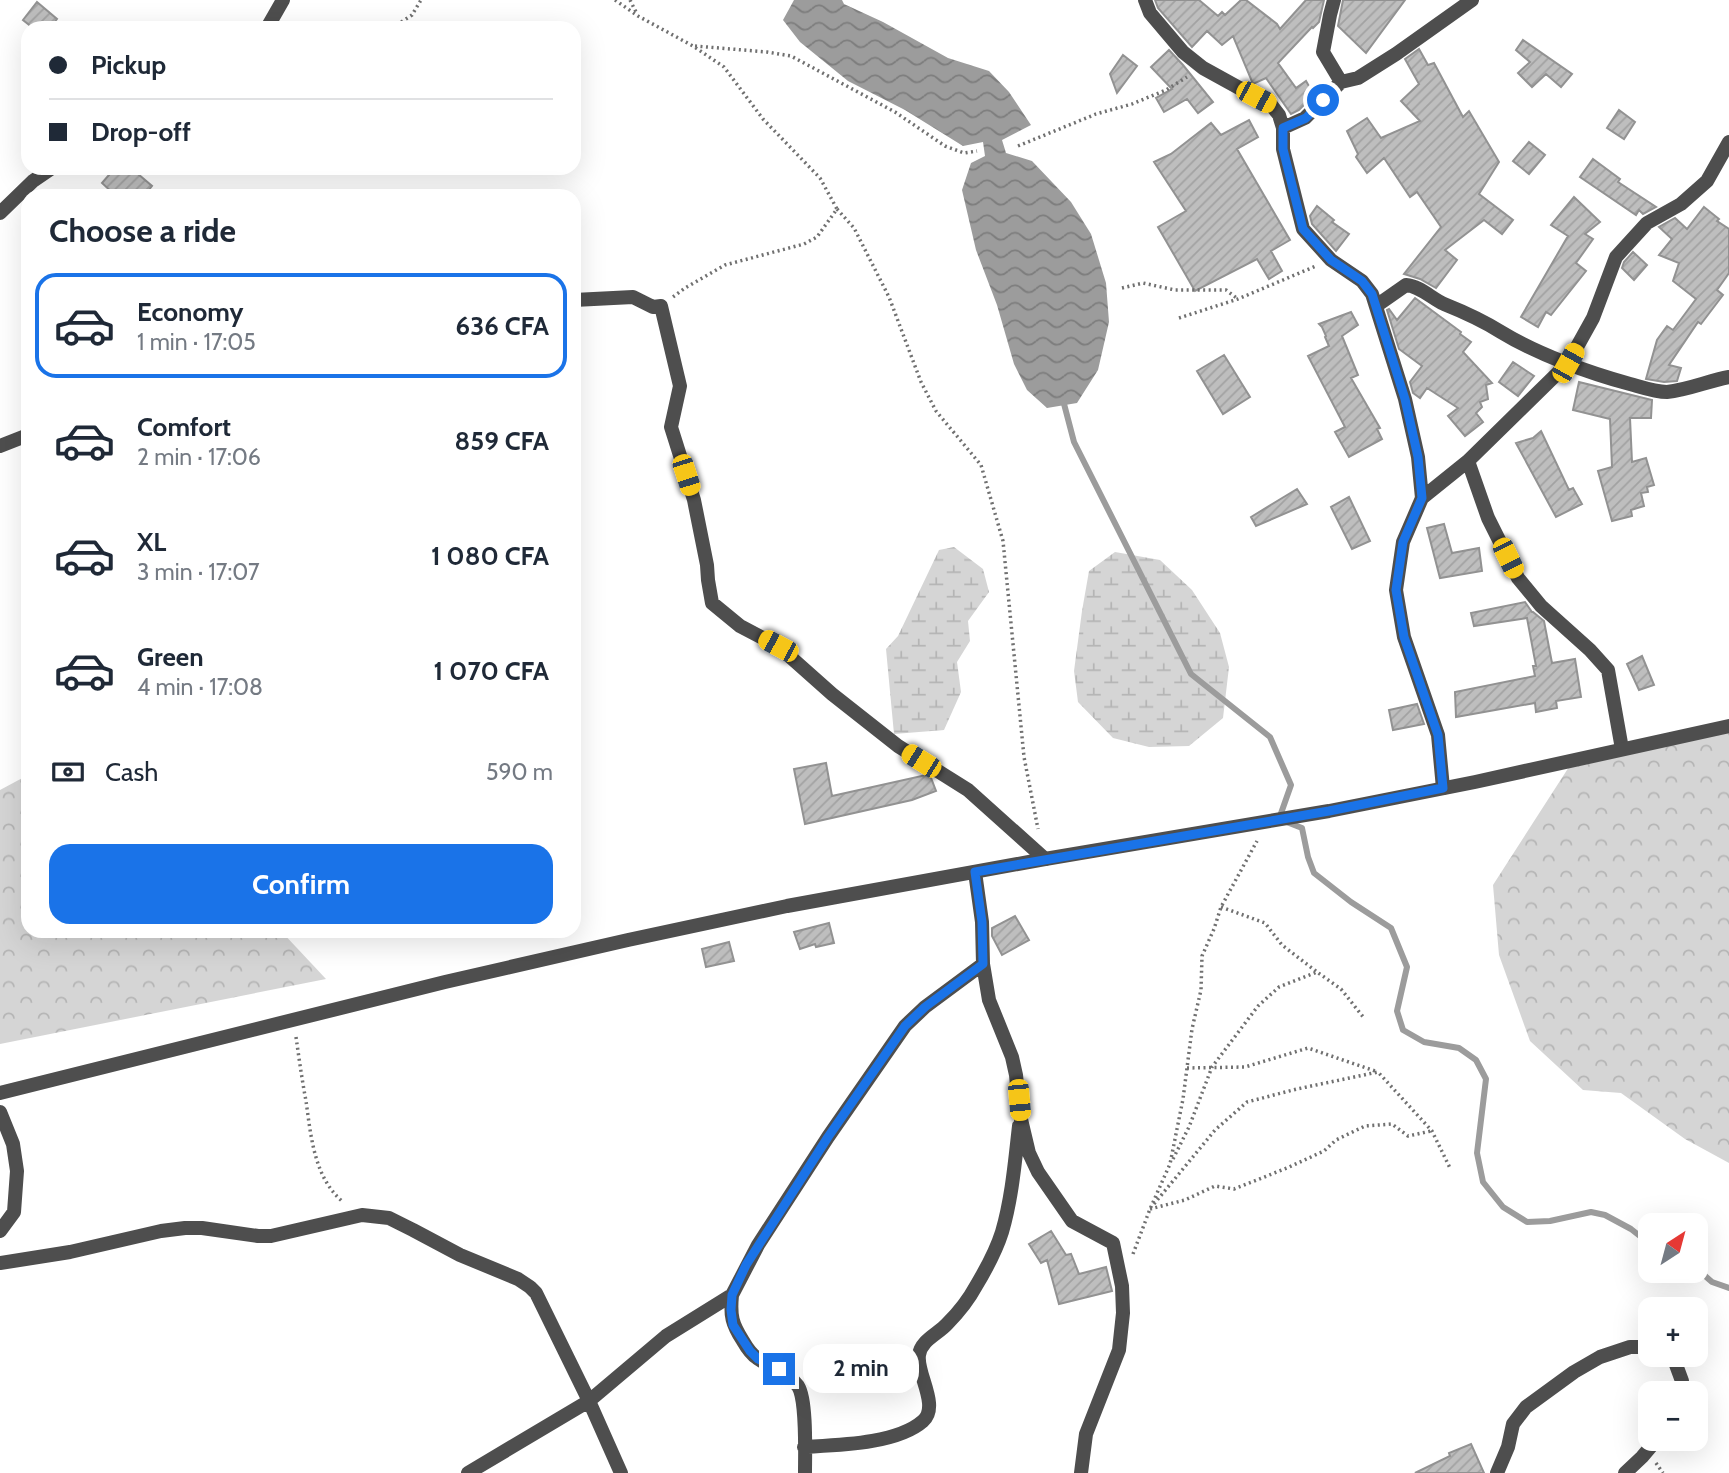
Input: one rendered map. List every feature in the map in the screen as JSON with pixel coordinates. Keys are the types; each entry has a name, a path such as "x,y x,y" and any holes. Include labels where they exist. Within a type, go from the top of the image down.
{"street":[{"path":"271,21 283,0"},
{"path":"1145,0 1150,13 1183,52 1203,68 1272,106 1279,116 1283,128 1283,149 1303,229 1331,260 1362,281 1372,294 1405,399 1418,457 1422,498"},
{"path":"1334,0 1323,52 1341,82"},
{"path":"1283,128 1306,118 1341,82 1358,78 1472,0"},
{"path":"1443,788 1438,735 1404,637 1396,590 1403,542 1422,498 1468,461 1568,363 1593,318 1616,257 1647,223 1681,204 1707,181 1729,142"},
{"path":"25,189 42,175"},
{"path":"0,213 21,193"},
{"path":"1376,306 1406,285 1413,286 1442,303 1482,320 1514,340 1568,363 1592,373 1665,392 1729,377"},
{"path":"581,300 633,297 653,307 661,306 680,386 671,427 694,500 712,603 740,626 778,646 832,694 898,746 968,790 1045,859"},
{"path":"0,446 21,438"},
{"path":"1468,461 1488,517 1518,578 1541,606 1608,670 1622,749"},
{"path":"0,1093 445,982 787,906 1329,811 1729,726"},
{"path":"975,872 989,1000 1012,1057 1020,1115 1029,1153 1038,1172 1072,1221 1113,1243 1122,1286 1124,1314 1119,1350 1086,1434 1080,1473"},
{"path":"805,1473 803,1406 799,1388 788,1375 758,1359 750,1351 733,1325 732,1295 758,1245 905,1026 925,1007 983,964"},
{"path":"0,1112 13,1144 17,1171 14,1212 0,1231"},
{"path":"804,1447 877,1440 911,1429 929,1413 918,1356 927,1339 946,1326 976,1287 1002,1234 1013,1180 1020,1115"},
{"path":"0,1263 70,1252 161,1231 202,1228 271,1236 362,1215 389,1218 460,1255 518,1279 536,1293 589,1401 616,1471"},
{"path":"468,1473 589,1401 666,1336 732,1295"},
{"path":"1497,1473 1508,1447 1513,1424 1526,1408 1574,1372 1600,1357 1638,1347"},
{"path":"1625,1473 1647,1451"}],"path":[{"path":"403,21 412,15 421,0"},
{"path":"615,0 724,67 763,118 820,178 837,209 854,228 889,297 921,382 936,411 981,466 1003,541 1024,757 1045,859"},
{"path":"630,0 638,16"},
{"path":"693,46 791,56 895,113 945,146 964,153 977,151"},
{"path":"1018,146 1064,126 1166,90 1203,68"},
{"path":"661,306 685,288 725,265 765,256 804,244 817,237 837,209"},
{"path":"1179,318 1238,299 1331,260"},
{"path":"1122,288 1143,283 1175,290 1226,290 1238,299"},
{"path":"1170,1164 1201,990 1202,956 1221,907 1257,840 1279,819"},
{"path":"1221,907 1265,923 1282,945 1341,989 1364,1018"},
{"path":"1122,1286 1150,1209 1189,1127 1212,1067 1258,1006 1279,987 1317,972"},
{"path":"293,1021 313,1147 321,1172 334,1193 362,1215"},
{"path":"1187,1068 1245,1067 1308,1048 1378,1072 1432,1131 1450,1168"},
{"path":"1150,1209 1215,1130 1247,1102 1297,1088 1378,1072"},
{"path":"1150,1209 1185,1200 1215,1186 1234,1189 1324,1151 1336,1140 1364,1126 1392,1124 1408,1136 1432,1131"}],"green space":[{"path":"954,547 983,569 989,592 968,621 970,641 957,662 961,692 944,730 894,734 886,649 898,636 939,550"},
{"path":"1115,552 1160,560 1192,590 1220,633 1229,667 1223,718 1189,746 1149,747 1113,738 1078,702 1074,671 1089,571"},
{"path":"1729,727 1729,1163 1685,1139 1621,1093 1583,1090 1530,1041 1499,955 1493,885 1576,756"},
{"path":"21,779 21,938 288,938 326,979 0,1044 0,790"}],"water":[{"path":"794,0 842,0 844,4 948,58 989,71 1009,92 1031,125 1002,140 1006,153 1032,161 1071,202 1091,234 1106,283 1109,322 1098,370 1077,403 1047,408 1027,390 1014,364 997,305 976,250 962,190 971,163 985,156 983,142 963,146 905,110 848,81 800,42 783,20"}],"building":[{"path":"1155,0 1199,0 1218,16 1222,12 1225,15 1241,0 1246,0 1280,29 1306,0 1324,0 1319,22 1278,63 1296,88 1306,81 1314,95 1291,114 1266,78 1253,84 1233,36 1222,45 1207,31 1192,47 1158,8"},
{"path":"1343,0 1405,0 1366,53 1338,26"},
{"path":"37,2 57,19 55,21 23,20"},
{"path":"1523,40 1572,74 1561,87 1546,74 1532,87 1518,73 1530,62 1516,50"},
{"path":"1419,49 1428,65 1434,63 1463,117 1469,111 1499,162 1479,194 1513,220 1502,234 1484,220 1445,250 1457,260 1436,288 1404,274 1441,227 1417,192 1410,197 1384,158 1367,173 1356,157 1358,154 1347,131 1367,118 1381,138 1420,121 1401,101 1419,84 1405,59"},
{"path":"1169,50 1213,102 1198,113 1187,99 1164,112 1156,98 1172,89 1151,67"},
{"path":"1123,55 1137,66 1117,93 1110,74"},
{"path":"1619,110 1635,122 1624,139 1607,128"},
{"path":"1249,120 1258,137 1237,149 1290,240 1271,251 1282,271 1269,279 1257,259 1195,291 1158,227 1186,211 1154,162 1171,154 1211,123 1221,135"},
{"path":"1529,142 1545,155 1529,174 1513,161"},
{"path":"1593,159 1620,179 1618,182 1656,207 1643,214 1639,210 1636,215 1580,177"},
{"path":"109,175 139,175 152,186 150,189 108,189 102,183"},
{"path":"1574,197 1600,222 1585,234 1593,239 1576,263 1586,271 1551,315 1546,312 1538,327 1521,317 1568,236 1551,225"},
{"path":"1317,206 1334,220 1332,222 1349,234 1336,251 1312,224 1310,216"},
{"path":"1704,207 1729,229 1729,273 1717,290 1723,295 1701,324 1698,322 1669,365 1681,368 1677,381 1646,379 1657,340 1667,326 1673,330 1696,299 1673,281 1679,263 1659,255 1672,239 1659,227 1675,218 1687,229"},
{"path":"1633,252 1647,265 1634,280 1622,268"},
{"path":"1415,298 1471,342 1463,352 1492,383 1486,385 1488,399 1480,402 1482,407 1476,413 1483,422 1465,436 1448,416 1458,408 1427,388 1420,398 1413,393 1410,382 1422,366 1399,349 1387,310 1389,309 1397,320"},
{"path":"1351,312 1358,325 1342,336 1358,375 1351,378 1380,428 1377,429 1382,439 1349,457 1335,432 1345,427 1308,356 1329,346 1319,324"},
{"path":"1224,355 1250,397 1223,414 1197,371"},
{"path":"1513,362 1534,376 1518,396 1499,382"},
{"path":"1579,382 1652,400 1651,418 1630,418 1632,462 1646,458 1654,485 1647,487 1648,492 1641,493 1644,506 1631,510 1632,516 1612,521 1598,471 1612,467 1610,419 1573,410"},
{"path":"1541,431 1569,490 1573,488 1582,504 1556,517 1516,443 1533,438"},
{"path":"1297,489 1307,504 1256,526 1251,517"},
{"path":"1349,497 1370,541 1352,549 1331,507"},
{"path":"1444,524 1452,553 1479,548 1482,571 1440,578 1427,528"},
{"path":"1525,602 1532,612 1544,621 1552,663 1575,659 1581,697 1556,701 1557,708 1536,712 1535,703 1456,717 1455,692 1535,676 1533,666 1536,666 1527,618 1474,626 1471,613"},
{"path":"1642,656 1654,685 1639,690 1627,664"},
{"path":"1417,704 1424,724 1393,730 1389,710"},
{"path":"826,763 832,796 926,775 931,778 936,791 912,800 805,824 794,769"},
{"path":"1015,916 1029,940 1002,955 992,936 992,928"},
{"path":"829,923 834,943 816,947 815,944 800,949 794,932"},
{"path":"729,942 734,961 706,967 702,949"},
{"path":"1051,1231 1066,1255 1071,1254 1079,1274 1106,1267 1112,1291 1059,1304 1047,1260 1041,1263 1029,1244"},
{"path":"1471,1444 1484,1473 1415,1473 1450,1456 1449,1453"}],"waterway":[{"path":"1063,400 1074,442 1191,674 1270,737 1291,785 1279,819 1302,828 1314,873 1391,928 1407,967 1397,1011 1403,1030 1424,1042 1459,1048 1476,1060 1486,1079 1477,1153 1483,1182 1503,1207 1527,1222 1550,1221 1591,1212 1605,1215 1638,1235"},
{"path":"1708,1278 1729,1288"}],"route":[{"path":"779,1369 758,1359 741,1338 733,1325 732,1295 758,1245 905,1026 925,1007 983,964 982,922 975,872 1329,811 1443,788 1438,735 1404,637 1396,590 1403,542 1422,498 1418,457 1405,399 1372,294 1362,281 1331,260 1303,229 1283,149 1283,128 1306,118 1323,100"}]}
